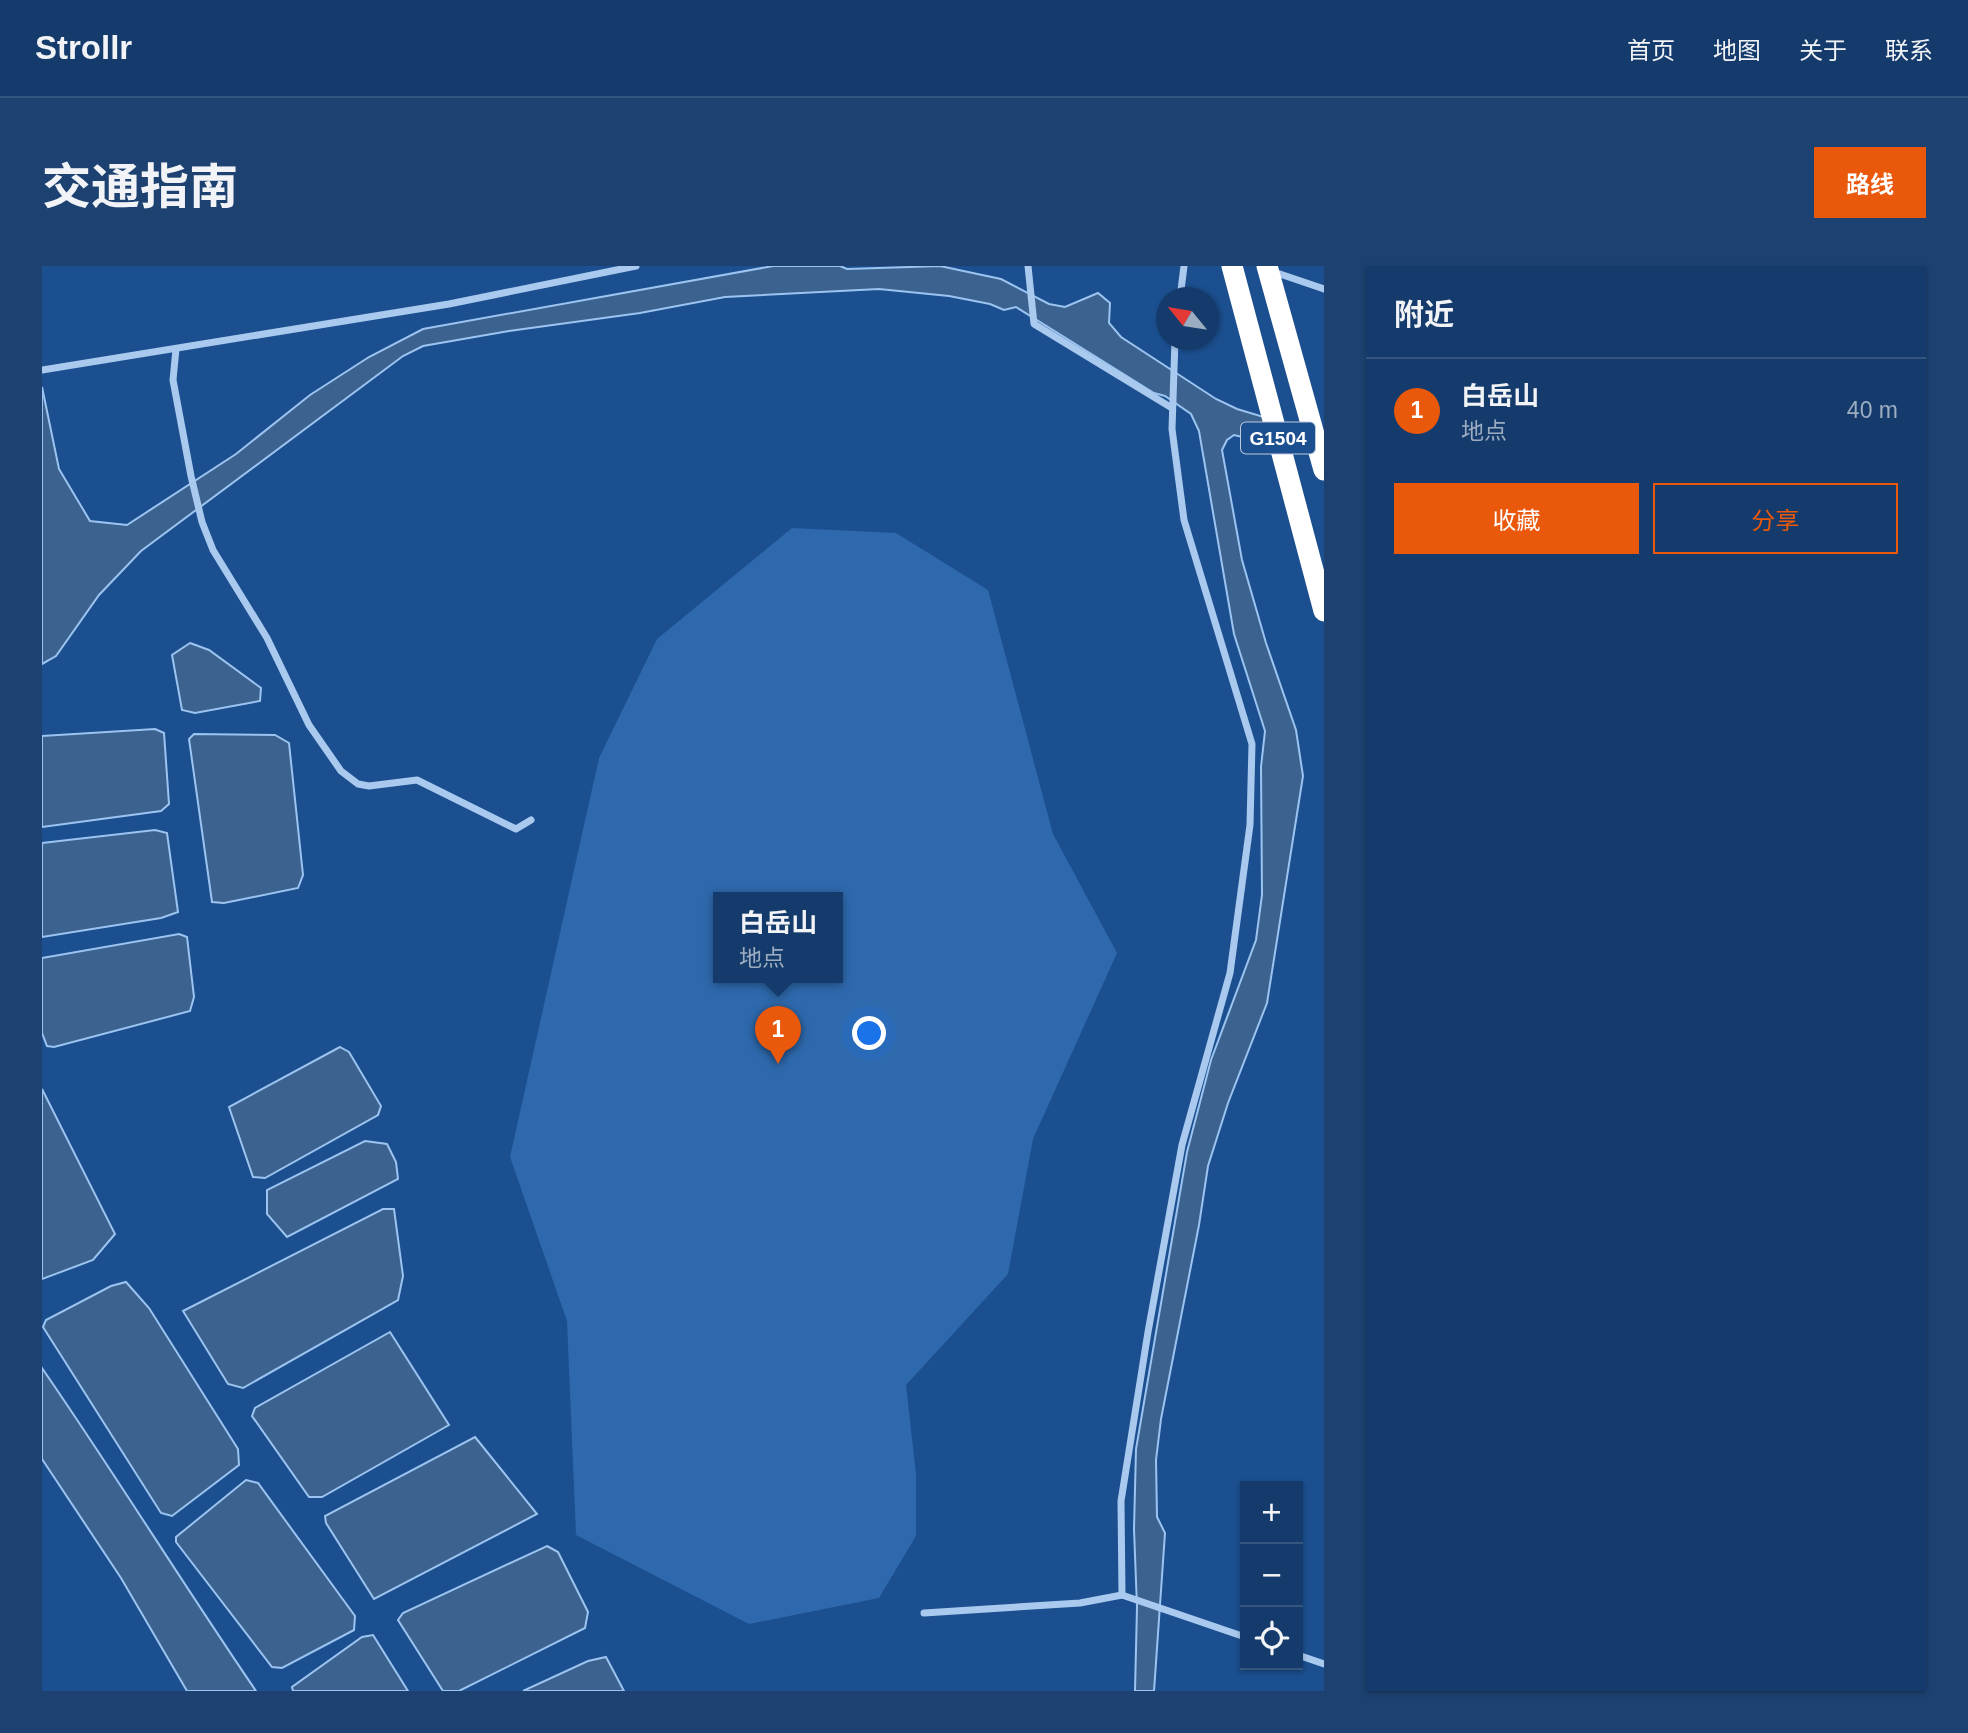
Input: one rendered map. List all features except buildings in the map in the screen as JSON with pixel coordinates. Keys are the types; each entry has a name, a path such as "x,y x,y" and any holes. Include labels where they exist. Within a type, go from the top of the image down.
{"highway":[{"name":"G1504","path":"1232,266 1324,610"},
{"name":"G1504","path":"1267,266 1324,470"}],"street":[{"path":"42,370 449,304 636,266"},
{"path":"1028,266 1034,324 1172,408"},
{"path":"1181,287 1184,266"},
{"path":"1257,266 1324,289"},
{"path":"176,349 173,380 202,522 213,550 267,638 309,725 341,771 358,784 369,786 417,780 516,829 531,820"},
{"path":"1122,1595 1121,1501 1148,1332 1182,1145 1230,973 1250,825 1252,744 1184,520 1172,429 1175,350"},
{"path":"924,1613 1080,1603 1122,1595 1240,1635"},
{"path":"1303,1657 1324,1664"}],"shaded area":[{"path":"773,266 840,266 847,269 940,266 1001,279 1049,304 1065,307 1098,293 1110,303 1109,323 1121,337 1216,399 1237,409 1324,435 1324,456 1234,435 1227,440 1222,450 1242,560 1266,643 1296,730 1303,776 1267,1003 1228,1103 1208,1166 1161,1419 1156,1460 1157,1517 1165,1533 1154,1691 1135,1691 1136,1449 1187,1152 1211,1060 1256,940 1262,895 1261,767 1265,731 1234,634 1199,431 1191,414 1016,307 1004,310 990,304 949,296 879,289 725,297 640,313 423,346 403,356 141,551 99,595 56,656 42,664 42,387 59,469 90,521 127,525 236,454 310,395 369,357 423,329"},
{"path":"792,528 896,533 988,590 1053,834 1117,953 1033,1139 1008,1274 906,1385 916,1474 916,1536 879,1598 749,1624 576,1535 567,1321 510,1157 599,758 657,639"},
{"path":"190,643 209,650 261,688 260,701 195,713 182,710 172,655"},
{"path":"155,729 164,733 169,804 161,811 42,827 42,736"},
{"path":"194,734 275,735 289,743 303,875 298,888 224,903 212,902 189,739"},
{"path":"155,830 167,833 178,912 161,918 42,937 42,843"},
{"path":"179,934 187,937 194,997 190,1011 54,1047 47,1046 42,1033 42,958"},
{"path":"340,1047 349,1052 381,1106 378,1115 265,1178 253,1177 229,1107"},
{"path":"42,1089 115,1234 93,1260 42,1279"},
{"path":"365,1141 387,1144 396,1162 398,1179 287,1237 267,1214 267,1190"},
{"path":"383,1209 394,1209 403,1276 398,1300 243,1388 228,1384 183,1311"},
{"path":"126,1282 149,1308 238,1449 239,1465 172,1516 161,1513 43,1327 46,1320 111,1286"},
{"path":"390,1332 449,1425 322,1497 309,1497 252,1416 255,1408"},
{"path":"42,1368 256,1691 187,1691 121,1578 42,1459"},
{"path":"475,1437 537,1514 374,1599 326,1523 325,1516"},
{"path":"246,1480 258,1483 355,1616 354,1630 282,1668 272,1667 176,1542 176,1537"},
{"path":"547,1546 558,1552 588,1612 585,1628 459,1691 443,1691 398,1620 403,1613"},
{"path":"373,1635 408,1691 293,1691 292,1687 362,1637"},
{"path":"606,1657 624,1691 523,1691 588,1661"}],"place":[{"name":"白岳山","path":"778,1064"}]}
